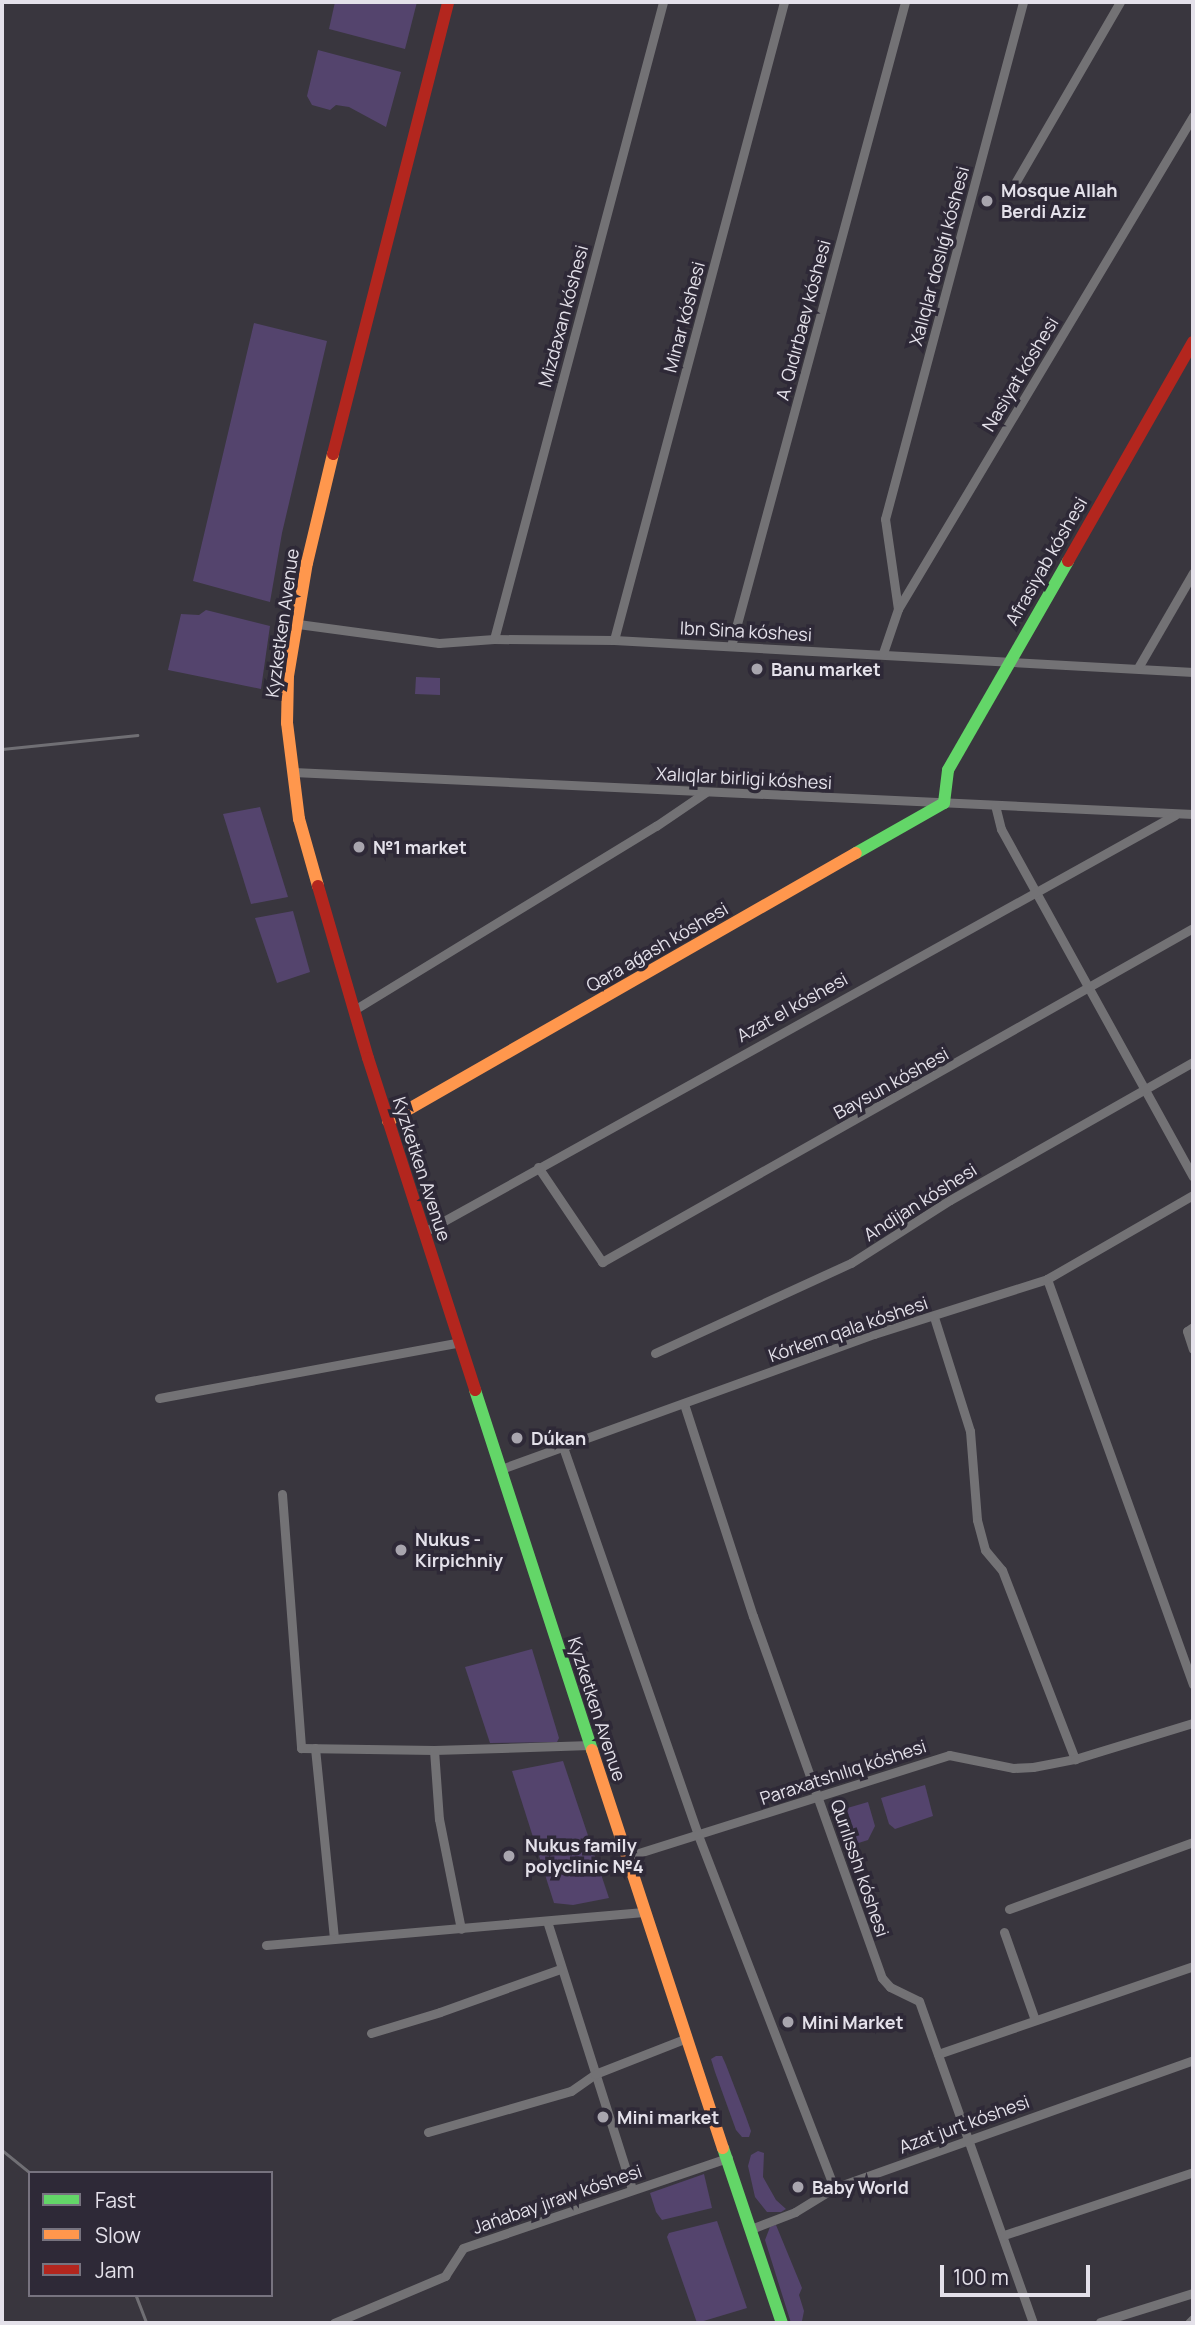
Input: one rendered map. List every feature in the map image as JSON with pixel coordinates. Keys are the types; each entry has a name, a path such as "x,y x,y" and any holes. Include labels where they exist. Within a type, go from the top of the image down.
{"street":[{"name":"Kyzketken Avenue","path":"448,2 317,515 288,676 287,723 299,819 388,1121 644,1912 782,2323"},
{"name":"Mizdaxan kóshesi","path":"494,639 663,2"},
{"name":"Minar kóshesi","path":"614,640 783,2"},
{"name":"A. Qıdırbaev kóshesi","path":"731,646 905,2"},
{"name":"Xalıqlar doslıǵı kóshesi","path":"898,609 885,519 1023,2"},
{"path":"1011,190 1120,2"},
{"name":"Nasiyat kóshesi","path":"883,653 898,609 1193,116"},
{"name":"Afrasiyab kóshesi","path":"944,803 948,770 1008,660 1193,342"},
{"path":"1139,666 1193,573"},
{"name":"Ibn Sina kóshesi","path":"298,624 439,643 494,639 614,640 1139,666 1193,672"},
{"name":"Xalıqlar birligi kóshesi","path":"293,772 1193,814"},
{"path":"354,1010 644,833 706,792"},
{"name":"Qara aǵash kóshesi","path":"388,1121 944,803"},
{"path":"995,805 1001,829 1193,1177"},
{"name":"Azat el kóshesi","path":"424,1232 1177,814"},
{"name":"Baysun kóshesi","path":"538,1167 602,1262 1091,989 1193,928"},
{"name":"Andijan kóshesi","path":"655,1353 851,1263 950,1200 1193,1062"},
{"name":"Kórkem qala kóshesi","path":"501,1469 874,1334 1046,1279 1193,1195"},
{"path":"1046,1279 1193,1684"},
{"path":"934,1317 970,1431 977,1520 985,1550 1002,1570 1074,1759"},
{"path":"1190,1329 1193,1349"},
{"path":"159,1398 460,1342"},
{"name":"Qurılısshı kóshesi","path":"684,1404 753,1616 882,1978 890,1987 919,2001 1033,2323"},
{"path":"563,1447 698,1835 834,2188"},
{"path":"282,1494 302,1748 434,1750 590,1745"},
{"name":"Paraxatshılıq kóshesi","path":"626,1857 949,1755 1013,1768 1074,1759 1193,1723"},
{"path":"315,1748 334,1938"},
{"path":"434,1750 439,1819 461,1929"},
{"path":"1009,1909 1193,1842"},
{"path":"266,1945 644,1912"},
{"path":"547,1921 560,1969 632,2189"},
{"path":"1004,1932 1035,2020"},
{"path":"939,2054 1193,1966"},
{"path":"371,2033 440,2012 560,1969"},
{"path":"428,2133 571,2091 595,2074 687,2038"},
{"name":"Azat jurt kóshesi","path":"751,2229 795,2212 834,2188 1193,2060"},
{"name":"Jańabay jıraw kóshesi","path":"334,2323 445,2276 463,2248 728,2158"},
{"path":"1004,2235 1193,2172"},
{"path":"1100,2322 1193,2293"},
{"path":"1189,2323 1193,2319"}],"shaded area":[{"path":"335,2 417,2 405,49 329,29"},
{"path":"318,50 401,72 386,127 349,107 336,105 330,110 312,105 307,96"},
{"path":"254,323 327,341 282,533 270,602 193,581"},
{"path":"206,610 270,626 261,689 168,670 181,614 199,615"},
{"path":"416,677 440,678 440,695 415,694"},
{"path":"260,807 288,897 251,904 223,814"},
{"path":"293,911 310,972 277,983 255,918"},
{"path":"532,1649 559,1738 557,1742 490,1743 465,1667"},
{"path":"563,1761 609,1898 573,1905 554,1903 512,1771"},
{"path":"925,1785 933,1816 895,1829 889,1824 881,1798"},
{"path":"868,1802 875,1826 868,1840 849,1846 837,1811"},
{"path":"722,2056 726,2065 751,2131 749,2137 742,2137 736,2130 711,2059"},
{"path":"758,2151 764,2153 763,2177 776,2200 786,2209 781,2212 767,2212 755,2197 748,2166 751,2155"},
{"path":"704,2174 712,2208 662,2220 656,2212 650,2193"},
{"path":"717,2221 747,2308 697,2323 667,2237 669,2233"},
{"path":"776,2225 802,2288 799,2295 804,2311 802,2321 807,2323 791,2323 765,2240 770,2227"}],"railway":[{"path":"2,749 137,735"},
{"path":"2,2150 28,2171"},
{"path":"137,2297 147,2323"}],"traffic: fast":[{"path":"856,853 944,803 948,770 1068,561"},
{"path":"475,1390 592,1750"},
{"path":"723,2148 782,2323"}],"traffic: slow":[{"path":"318,886 299,819 287,723 288,676 307,563 333,454"},
{"path":"388,1121 856,853"},
{"path":"592,1750 723,2148"}],"traffic: jam":[{"path":"333,454 448,2"},
{"path":"1068,561 1193,342"},
{"path":"318,886 368,1058 475,1390"}],"place":[{"name":"Mosque Allah Berdi Aziz","path":"987,201"},
{"name":"Banu market","path":"757,669"},
{"name":"№1 market","path":"359,847"},
{"name":"Dúkan","path":"517,1438"},
{"name":"Nukus - Kirpichniy","path":"401,1550"},
{"name":"Nukus family polyclinic №4","path":"509,1856"},
{"name":"Mini Market","path":"788,2022"},
{"name":"Mini market","path":"603,2117"},
{"name":"Baby World","path":"798,2187"}]}
